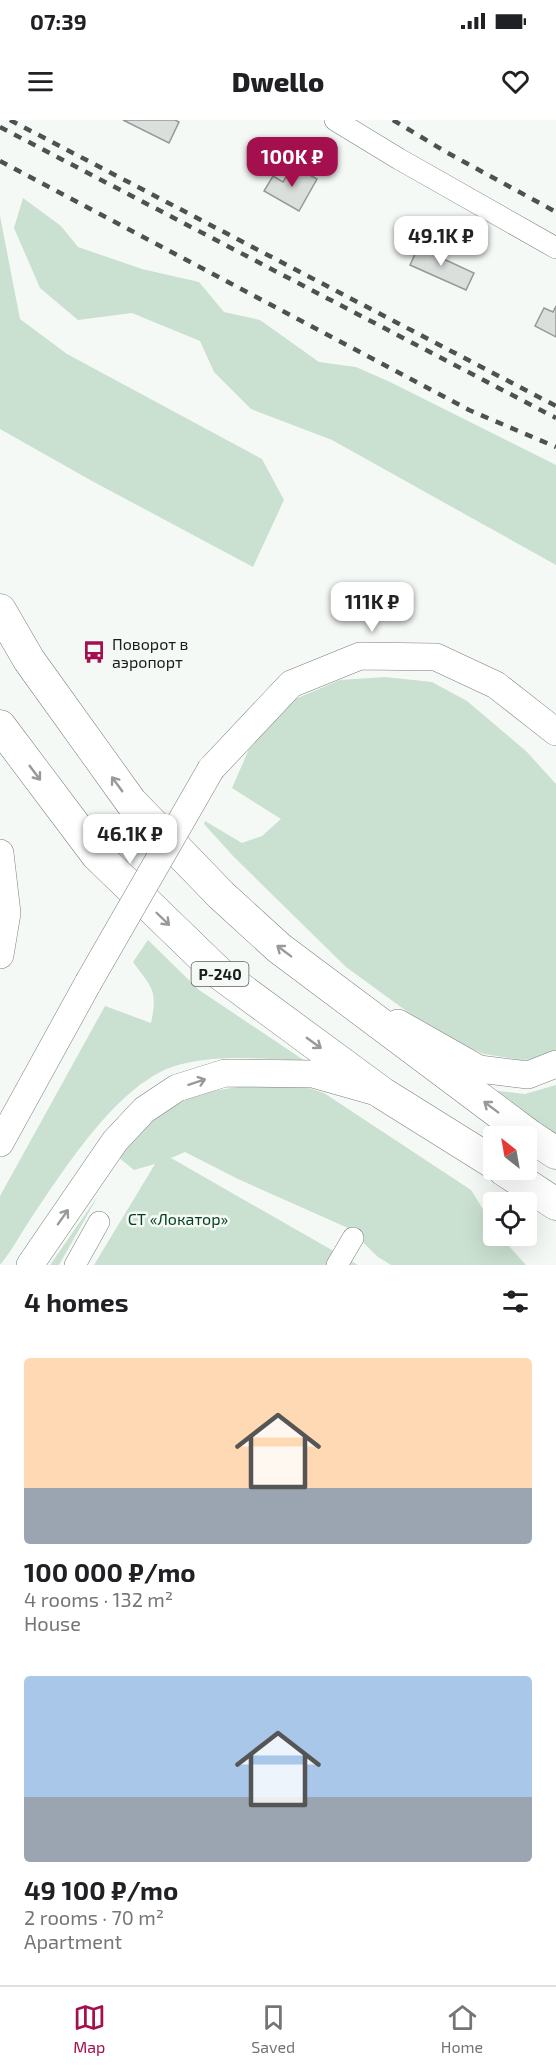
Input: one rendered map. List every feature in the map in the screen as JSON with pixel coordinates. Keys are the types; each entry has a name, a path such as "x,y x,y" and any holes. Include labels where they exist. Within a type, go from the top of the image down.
{"highway":[{"path":"0,610 28,660 131,802 221,895 279,948 530,1136 556,1153"},
{"name":"Р-240","path":"0,726 97,855 219,973 382,1093 483,1156"},
{"path":"519,1180 556,1204"}],"main road":[{"path":"0,1143 88,983 211,769 291,684 360,656 436,657 496,685 556,732"},
{"path":"0,853 7,913 0,954"},
{"path":"332,986 479,1069 528,1075 556,1064"},
{"path":"30,1265 115,1141 144,1110 177,1088 225,1073 313,1074 382,1093"}],"street":[{"path":"335,120 556,248"},
{"path":"75,1265 99,1222"},
{"path":"337,1265 353,1238"}],"green space":[{"path":"23,198 61,226 78,247 142,269 199,282 224,312 260,320 319,362 356,367 556,465 556,565 332,440 251,409 214,372 200,341 132,313 78,320 40,288 14,228"},
{"path":"0,216 20,319 67,354 262,459 284,500 253,567 0,429"},
{"path":"385,677 432,682 467,701 527,752 556,784 556,1051 540,1059 520,1060 484,1054 456,1042 416,1018 346,967 233,856 204,824 205,821 242,843 262,836 281,819 232,788 253,740 293,700 340,680"},
{"path":"148,940 199,990 305,1061 221,1058 172,1067 151,1077 110,1112 91,1134 56,1181 0,1265 0,1196 105,1006 151,1023 154,1003 152,990 133,962"},
{"path":"467,1080 498,1091 525,1094 556,1085 556,1135"},
{"name":"СТ «Локатор»","path":"294,1083 324,1093 471,1190 483,1209 483,1246 509,1246 526,1265 391,1265 378,1257 348,1228 238,1179 185,1152 171,1158 358,1265 94,1265 155,1164 134,1170 118,1157 157,1115 199,1093 245,1086"},
{"path":"98,1196 59,1265 50,1265"}],"building":[{"path":"123,120 175,120 179,122 169,143"},
{"path":"293,166 317,179 299,211 264,191 273,176 283,182"},
{"path":"420,243 437,250 435,255 474,273 466,290 410,265"},
{"path":"556,306 556,337 535,326 544,308 553,312"}],"railway":[{"path":"10,120 556,406"},
{"path":"393,120 446,152 556,212"},
{"path":"0,127 556,418"},
{"path":"0,161 469,410 556,447"}],"place":[{"name":"Поворот в аэропорт","path":"94,652"}]}
